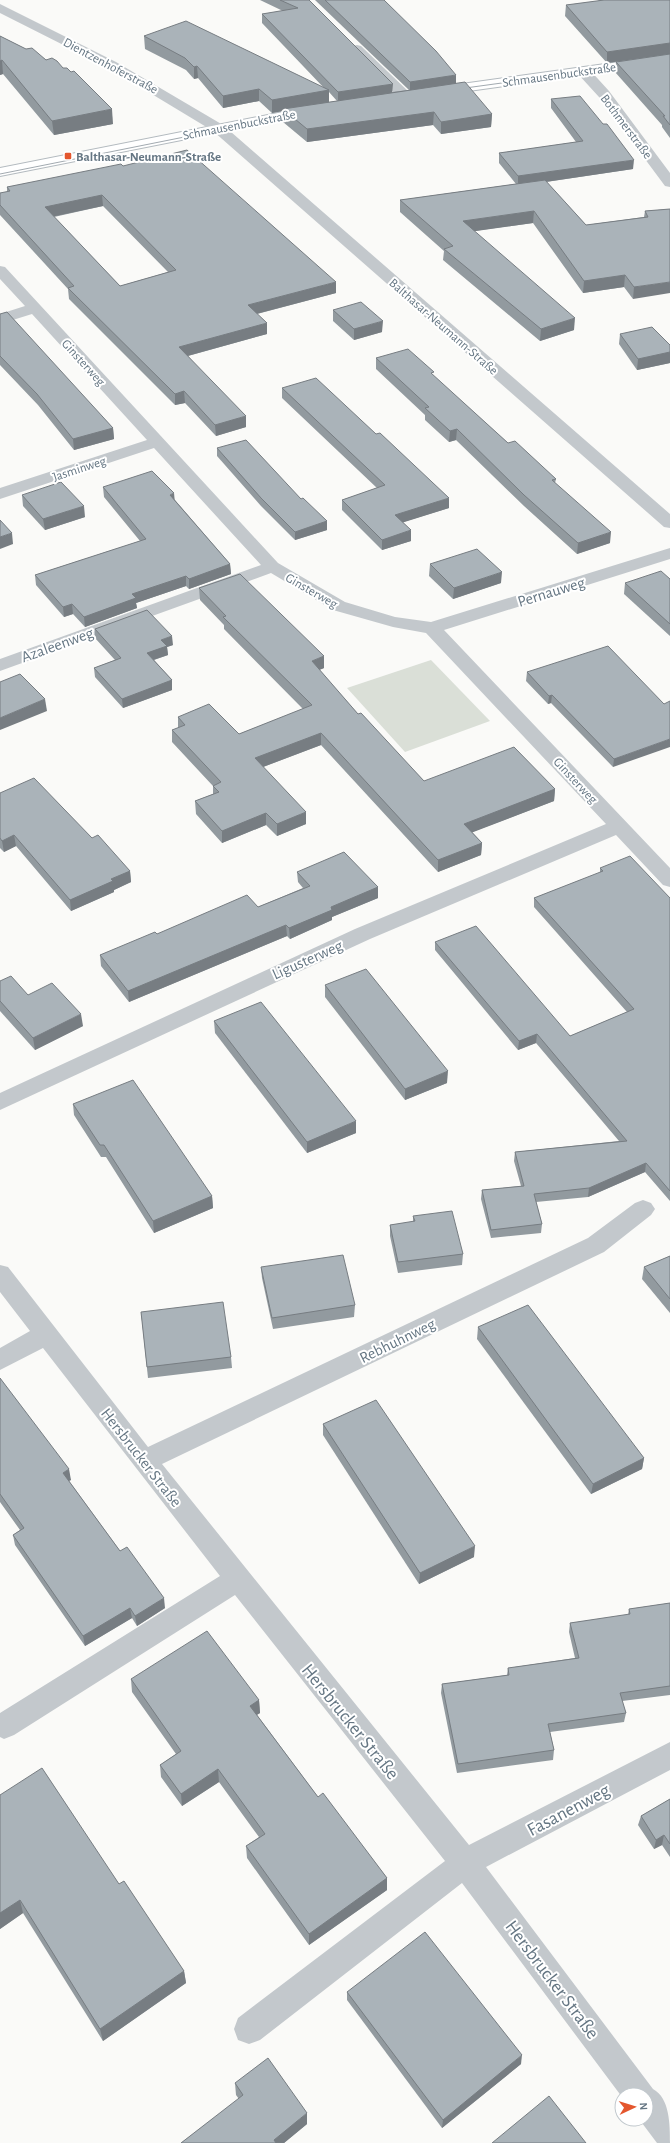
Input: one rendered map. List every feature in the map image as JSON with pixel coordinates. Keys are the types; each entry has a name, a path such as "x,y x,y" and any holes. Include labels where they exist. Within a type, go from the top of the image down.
{"street":[{"name":"Dientzenhoferstraße","path":"0,8 92,52 172,98 218,128"},
{"path":"348,40 405,96"},
{"name":"Schmausenbuckstraße","path":"389,99 670,59"},
{"name":"Bothmerstraße","path":"583,71 604,94 670,183"},
{"name":"Schmausenbuckstraße","path":"0,172 326,108"},
{"name":"Balthasar-Neumann-Straße","path":"218,128 670,523"},
{"name":"Ginsterweg","path":"0,270 272,567 339,606 393,622 432,628 670,880"},
{"path":"0,319 35,308"},
{"name":"Jasminweg","path":"0,494 157,442"},
{"name":"Pernauweg","path":"432,628 670,553"},
{"name":"Azaleenweg","path":"0,665 272,567"},
{"name":"Ligusterweg","path":"0,1102 261,980 414,911 568,850 619,826"},
{"name":"Rebhuhnweg","path":"144,1461 596,1245 643,1209"},
{"name":"Hersbrucker Straße","path":"0,1274 144,1461 465,1863 634,2087"},
{"path":"0,1360 46,1334"},
{"path":"4,1726 238,1579"},
{"name":"Fasanenweg","path":"465,1863 670,1755"},
{"path":"249,2029 465,1863"},
{"path":"654,2113 670,2134"}],"shaded area":[{"path":"431,660 490,721 405,752 347,688"}],"building":[{"path":"280,0 309,0 393,84 338,92 262,14 298,8"},
{"path":"325,0 384,0 436,51 456,75 410,82"},
{"path":"604,0 670,0 670,43 607,52 566,5"},
{"path":"186,21 329,90 272,100 259,89 223,96 197,66 194,67 185,58 144,36"},
{"path":"0,36 26,49 32,48 46,60 52,58 63,68 67,68 71,72 74,71 112,109 52,121 2,60 0,61"},
{"path":"670,54 670,125 663,116 665,116 616,62"},
{"path":"465,82 492,114 441,122 434,112 307,129 283,109"},
{"path":"580,96 603,124 607,124 634,160 518,176 499,153 583,141 551,99"},
{"path":"187,150 336,282 248,305 267,323 179,347 246,416 215,425 184,391 175,394 68,288 74,286 0,205 0,193 10,191 7,187 121,164 123,166","holes":["102,195 176,270 120,286 45,207"]},
{"path":"545,180 586,225 648,217 645,211 670,209 670,282 634,287 625,275 584,281 534,211 463,221 575,318 541,329 444,249 453,246 400,200"},
{"path":"361,302 383,321 354,329 333,310"},
{"path":"7,312 113,428 73,439 37,394 0,356 0,314"},
{"path":"652,327 670,345 670,352 638,359 620,334"},
{"path":"408,349 434,372 431,373 508,443 515,441 556,479 552,480 611,532 578,543 524,495 457,429 450,431 425,408 429,407 376,358"},
{"path":"316,378 376,434 380,433 449,498 395,515 411,530 382,540 342,500 385,485 282,388"},
{"path":"246,440 301,499 303,498 327,521 295,532 261,498 217,448"},
{"path":"152,471 174,493 170,495 230,564 189,579 186,576 132,594 136,598 84,617 72,604 63,607 35,575 146,539 103,487"},
{"path":"61,482 84,506 43,519 22,495"},
{"path":"0,520 12,533 0,537"},
{"path":"477,549 502,572 454,588 430,564"},
{"path":"661,571 670,579 670,624 625,583"},
{"path":"240,574 324,656 312,661 358,714 361,713 424,781 514,747 555,789 464,824 482,843 438,860 321,733 255,758 306,812 277,824 266,813 222,831 195,801 219,792 213,786 221,782 172,730 185,725 178,717 209,704 239,734 312,705 223,617 226,616 199,588"},
{"path":"147,610 172,636 161,640 167,646 147,653 172,680 122,699 94,668 121,658 95,629"},
{"path":"608,646 664,704 670,701 670,739 614,759 552,695 549,696 527,672"},
{"path":"20,674 45,699 0,718 0,682"},
{"path":"34,778 92,838 98,835 130,871 111,879 113,881 70,900 14,835 2,841 0,838 0,793"},
{"path":"344,852 378,887 331,907 332,910 289,928 286,925 128,991 100,955 155,932 157,934 247,895 258,907 310,886 297,872"},
{"path":"630,856 670,898 670,1191 646,1163 589,1188 534,1194 542,1224 491,1230 482,1190 524,1186 515,1152 627,1141 537,1034 519,1041 435,942 476,926 570,1036 634,1009 534,898 603,871 600,868"},
{"path":"366,969 448,1071 405,1089 325,985"},
{"path":"11,976 28,995 52,983 81,1014 33,1038 0,1001 0,981"},
{"path":"261,1002 356,1121 307,1142 214,1021"},
{"path":"133,1080 212,1196 153,1221 104,1145 100,1145 73,1104"},
{"path":"452,1211 463,1254 398,1262 390,1225 415,1221 413,1216"},
{"path":"343,1255 355,1305 272,1318 261,1267"},
{"path":"670,1256 670,1299 644,1267"},
{"path":"223,1302 231,1357 147,1367 141,1312"},
{"path":"528,1305 644,1458 593,1484 478,1327"},
{"path":"0,1378 69,1469 63,1473 120,1551 127,1547 164,1598 135,1616 130,1608 83,1636 13,1535 24,1528 0,1494"},
{"path":"376,1400 475,1546 420,1573 323,1424"},
{"path":"670,1603 670,1686 620,1693 626,1713 548,1724 554,1750 458,1764 442,1684 509,1675 508,1668 579,1658 570,1623 630,1614 629,1609"},
{"path":"207,1631 259,1700 250,1706 318,1797 323,1793 387,1878 309,1934 246,1846 265,1834 218,1769 181,1794 160,1765 181,1751 131,1679"},
{"path":"42,1768 119,1884 124,1881 184,1971 100,2029 20,1900 0,1913 0,1795"},
{"path":"670,1799 670,1844 664,1835 656,1840 641,1816"},
{"path":"425,1932 522,2055 443,2120 347,1992"},
{"path":"268,2058 307,2113 274,2140 276,2143 181,2143 243,2095 235,2083"},
{"path":"549,2096 586,2143 492,2143"}],"tram line":[{"path":"458,89 626,66"},
{"path":"0,174 294,115"}],"place":[{"name":"Balthasar-Neumann-Straße","path":"68,156"}]}
